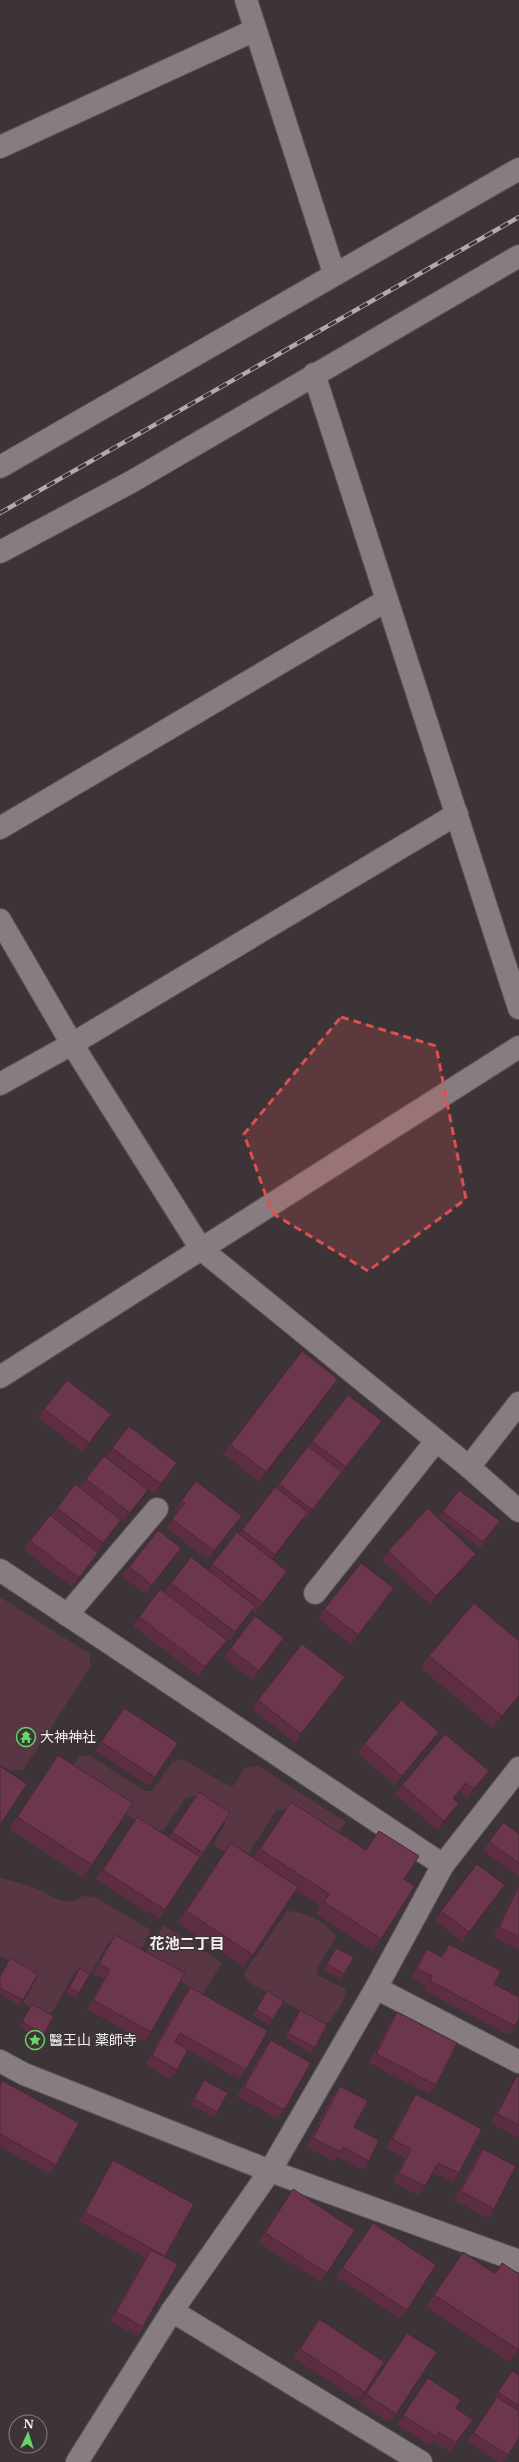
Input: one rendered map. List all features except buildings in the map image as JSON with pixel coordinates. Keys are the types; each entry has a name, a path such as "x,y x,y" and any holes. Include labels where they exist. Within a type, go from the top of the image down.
{"street":[{"path":"246,0 334,273"},
{"path":"0,147 255,30"},
{"path":"0,466 334,273 519,169"},
{"path":"0,552 131,482 314,374 519,256"},
{"path":"314,374 519,1008"},
{"path":"0,828 387,600"},
{"path":"0,1084 72,1044 457,814"},
{"path":"0,920 72,1044 201,1249 469,1467 519,1511"},
{"path":"0,1377 519,1047"},
{"path":"469,1467 519,1403"},
{"path":"315,1593 436,1441"},
{"path":"67,1615 157,1508"},
{"path":"0,1570 443,1865"},
{"path":"77,2462 172,2311 270,2171 376,1988 443,1865 519,1768"},
{"path":"376,1988 519,2062"},
{"path":"0,2061 24,2074 270,2171 519,2261"},
{"path":"172,2311 421,2462"}],"highlighted area":[{"path":"341,1017 436,1046 466,1199 368,1271 272,1213 244,1134"}],"shaded area":[{"name":"大神神社","path":"0,1597 90,1654 90,1668 23,1770 9,1770 0,1765"},
{"path":"89,1755 144,1791 152,1791 172,1762 182,1759 229,1786 233,1786 245,1768 258,1766 346,1822 335,1837 287,1809 276,1810 247,1856 239,1860 215,1846 216,1839 224,1826 225,1819 194,1796 186,1797 164,1830 153,1832 76,1781 70,1771 79,1757"},
{"path":"0,1878 26,1885 64,1901 70,1901 83,1896 94,1897 151,1930 137,1957 109,1941 88,1978 76,1971 49,2017 23,2003 37,1978 0,1956"},
{"path":"287,1911 301,1913 314,1918 327,1927 336,1937 316,1971 319,1976 345,1989 346,1996 330,2022 323,2023 248,1982 244,1973"},
{"path":"164,1925 222,1963 202,1995 143,1956"}],"railway":[{"path":"0,513 519,217"}],"place":[{"name":"大神神社","path":"26,1737"},
{"name":"醫王山 薬師寺","path":"35,2040"}],"district":[{"name":"花池二丁目","path":"187,1943"}]}
